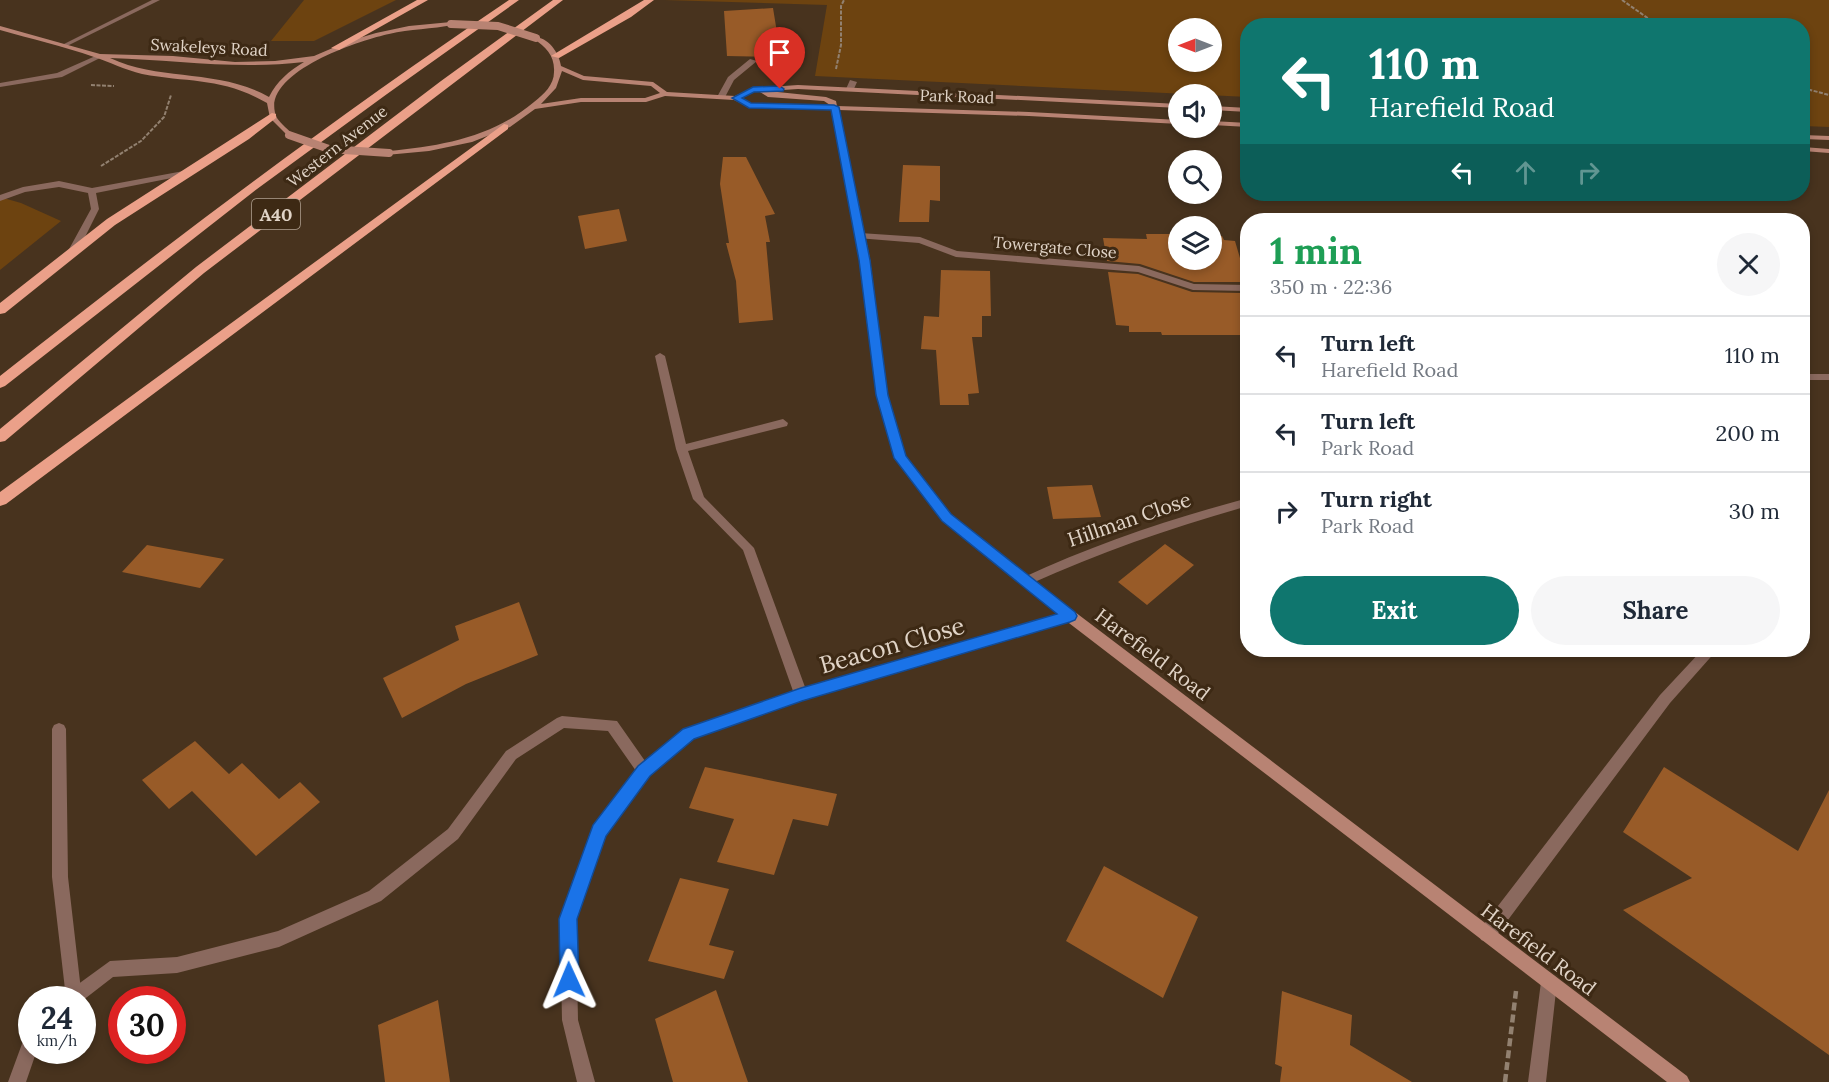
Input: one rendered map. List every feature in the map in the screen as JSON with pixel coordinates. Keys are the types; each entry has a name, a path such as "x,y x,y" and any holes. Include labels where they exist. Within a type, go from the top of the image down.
{"highway":[{"path":"336,48 423,0"},
{"name":"Western Avenue","path":"0,383 283,164 404,76 515,0"},
{"name":"Western Avenue","path":"0,437 200,270 445,83 559,0"},
{"path":"556,56 634,12 650,0"},
{"path":"0,310 130,209 245,137 272,116"},
{"path":"0,500 504,127"}],"main road":[{"path":"451,24 498,26 537,38 547,44 556,56 558,79 550,92 534,107 504,127 470,140 445,147 389,153 329,149 289,135 277,126 272,116 270,101 275,89 285,79 316,58 336,48 390,32 451,24"},
{"name":"Swakeleys Road","path":"0,28 100,56 172,58 235,64 275,63 316,58"},
{"name":"Swakeleys Road","path":"100,56 114,65 212,79 239,86 257,92 270,101"},
{"name":"Park Road","path":"558,67 583,78 653,84 665,94"},
{"name":"Park Road","path":"736,98 753,90 851,86 1168,105"},
{"path":"762,90 768,95 826,99 832,102 834,107"},
{"name":"Park Road","path":"534,107 589,99 646,100 665,94 736,98 749,105 1168,122"},
{"name":"Harefield Road","path":"834,107 860,236 882,395 900,458 946,517 1070,616 1681,1082"},
{"path":"1222,109 1240,110"},
{"path":"1222,124 1240,125"},
{"path":"1810,137 1829,138"},
{"path":"1810,150 1829,151"}],"street":[{"path":"63,46 157,0"},
{"path":"0,86 59,75 100,56"},
{"path":"721,97 731,79 753,61"},
{"path":"0,198 23,190 59,184 92,191 189,172"},
{"path":"74,251 94,208 92,191"},
{"name":"Towergate Close","path":"860,236 920,240 956,254 1139,269 1193,287 1240,288"},
{"path":"660,356 682,449 699,499 748,548 801,694"},
{"path":"1810,377 1829,377"},
{"path":"682,449 783,423"},
{"name":"Hillman Close","path":"1026,581 1083,554 1141,533 1240,504"},
{"name":"Beacon Close","path":"586,1082 570,1020 568,919 599,831 644,771 688,734 801,694 1070,616"},
{"path":"1487,934 1665,699 1704,657"},
{"path":"88,986 110,969 177,965 279,939 375,896 453,834 512,755 562,722 612,725 644,771"},
{"path":"60,729 60,877 72,986"},
{"path":"1537,1082 1549,982"},
{"path":"16,1082 23,1064"}],"path":[{"path":"835,77 841,45 844,0"},
{"path":"1622,0 1648,18"},
{"path":"101,166 141,141 164,117 172,87"},
{"path":"1810,90 1829,95"},
{"path":"1505,1082 1521,960"}],"shaded area":[{"path":"304,0 396,0 314,41 271,41"},
{"path":"664,0 1829,0 1829,127 1810,126 1810,18 1240,18 1240,97 1222,96 1222,84 1168,84 1168,93 815,76 827,5"},
{"path":"0,197 21,203 61,221 0,270"}],"building":[{"path":"773,8 781,57 727,56 724,11"},
{"path":"723,157 746,157 775,214 765,216 770,242 766,242 773,320 739,323 736,281 726,243 729,243 720,184"},
{"path":"903,165 940,166 940,201 930,200 929,222 899,222"},
{"path":"619,209 627,241 585,249 578,216"},
{"path":"1146,234 1168,234 1168,270 1222,270 1222,236 1224,240 1235,241 1240,258 1240,282 1194,282 1140,264 1107,261 1103,238 1147,239"},
{"path":"941,270 990,271 991,316 982,316 982,337 972,337 979,393 968,394 969,405 940,405 936,350 921,349 924,316 939,317"},
{"path":"1108,272 1138,274 1192,292 1240,293 1240,335 1162,335 1161,332 1129,332 1129,326 1116,325"},
{"path":"1092,485 1101,517 1053,519 1047,487"},
{"path":"1165,544 1194,565 1147,605 1118,582"},
{"path":"147,545 224,559 200,588 122,572"},
{"path":"519,602 538,655 466,684 402,718 383,678 459,640 455,626"},
{"path":"195,741 229,774 242,763 279,799 300,782 320,802 256,856 192,791 169,809 142,780"},
{"path":"705,767 837,794 828,826 793,819 774,875 717,862 734,819 689,808"},
{"path":"1664,767 1798,851 1829,790 1829,1055 1623,910 1692,878 1623,832"},
{"path":"1104,866 1198,917 1163,998 1066,941"},
{"path":"680,878 729,889 709,945 734,951 724,979 648,961"},
{"path":"716,990 748,1082 673,1082 655,1019"},
{"path":"1282,991 1352,1015 1350,1045 1412,1082 1280,1082 1282,1067 1275,1064"},
{"path":"438,1000 450,1082 385,1082 378,1025"}],"route":[{"path":"569,980 568,919 599,831 644,771 688,734 801,694 1070,616 946,517 900,458 882,395 865,260 834,107 749,105 736,98 753,90 780,89"}]}
